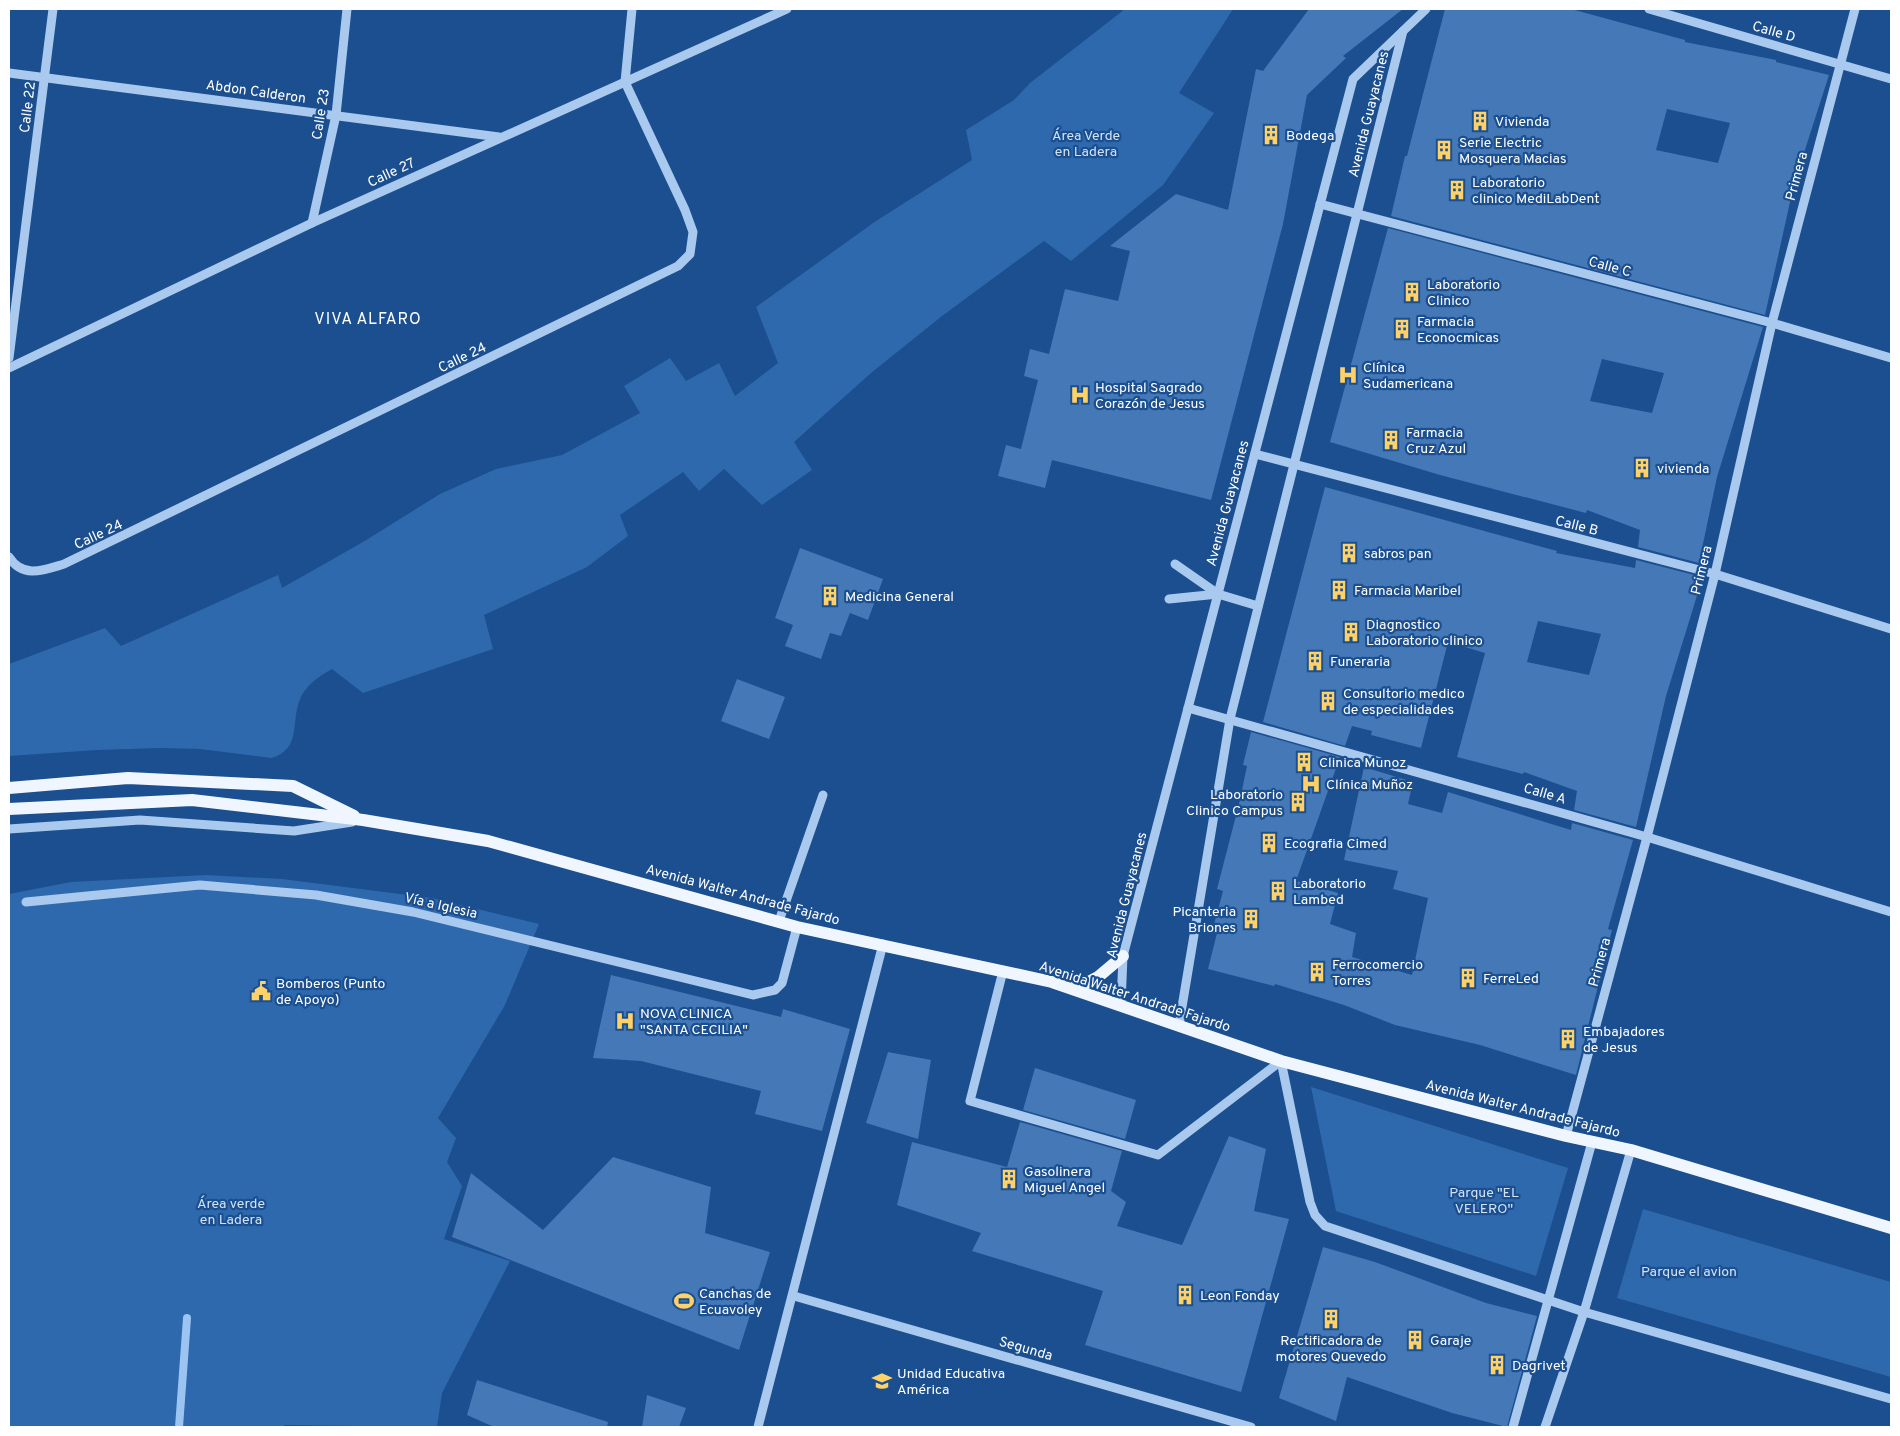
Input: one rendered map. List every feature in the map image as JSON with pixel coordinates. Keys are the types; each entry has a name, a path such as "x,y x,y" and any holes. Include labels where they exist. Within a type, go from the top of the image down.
{"main road":[{"name":"Avenida Walter Andrade Fajardo","path":"9,788 128,778 293,786 362,820"},
{"name":"Avenida Walter Andrade Fajardo","path":"9,809 192,800 362,820 488,841 797,927 883,944 1052,982 1121,1004 1280,1061 1566,1136 1631,1150 1891,1228"},
{"path":"1052,982 1077,988 1098,977 1123,956"}],"street":[{"name":"Calle 22","path":"9,358 53,9"},
{"name":"Calle 23","path":"312,223 336,115 347,9"},
{"path":"625,82 632,9"},
{"name":"Calle 27","path":"9,368 312,223 787,9"},
{"name":"Avenida Guayacanes","path":"1121,1004 1123,956 1353,79 1426,9"},
{"name":"Calle D","path":"1649,9 1891,79"},
{"name":"Primera","path":"1566,1136 1648,837 1715,574 1772,323 1855,9"},
{"name":"Avenida Guayacanes","path":"1179,1025 1230,719 1403,29"},
{"name":"Abdon Calderon","path":"9,73 45,76 498,138"},
{"name":"Calle 24","path":"9,557 15,566 35,573 64,564 678,266 690,254 693,232 686,210 625,82"},
{"name":"Calle C","path":"1320,204 1357,212 1772,323 1891,358"},
{"name":"Calle B","path":"1255,454 1293,466 1715,574 1891,629"},
{"path":"1175,564 1218,594 1258,606"},
{"path":"1168,599 1218,594"},
{"name":"Calle A","path":"1188,708 1648,837 1891,912"},
{"path":"779,922 823,795"},
{"name":"Avenida Walter Andrade Fajardo","path":"9,829 140,820 294,831 362,820"},
{"name":"Vía a Iglesia","path":"26,902 200,885 316,895 414,912 753,995 775,990 782,983 797,927"},
{"path":"758,1427 794,1296 883,944"},
{"path":"1003,971 970,1101 1158,1155 1280,1061 1310,1202 1315,1214 1325,1226 1584,1312 1891,1399"},
{"path":"1513,1427 1592,1142"},
{"path":"1545,1427 1584,1312 1631,1150"},
{"name":"Segunda","path":"794,1296 1251,1427"}],"green space":[{"name":"Área Verde en Ladera","path":"1125,9 1233,9 1179,93 1214,113 1163,185 1071,261 1044,241 942,316 871,373 794,442 812,470 762,505 724,469 699,491 683,472 620,515 628,536 587,567 484,615 493,649 363,693 332,669 322,675 312,682 301,696 291,742 281,754 272,758 200,749 161,748 9,756 9,664 105,628 121,646 278,575 282,588 363,542 440,494 496,469 562,455 640,413 624,386 670,358 686,381 719,363 735,396 778,363 756,307 876,221 972,160 966,130 1014,100 1030,83"},
{"name":"Área verde en Ladera","path":"206,875 282,879 432,898 539,924 505,1005 438,1118 456,1138 447,1162 462,1186 444,1239 510,1261 442,1393 437,1427 284,1425 284,1427 9,1427 9,894 71,882"},
{"name":"Parque \"EL VELERO\"","path":"1311,1087 1568,1168 1536,1276 1336,1211"},
{"name":"Parque el avion","path":"1643,1209 1891,1282 1891,1377 1617,1298"}],"building":[{"name":"Hospital Sagrado Corazón de Jesus","path":"1309,9 1403,9 1343,56 1346,58 1307,95 1283,224 1211,500 1052,460 1045,488 998,476 1006,445 1021,449 1038,380 1024,376 1030,349 1049,354 1065,289 1118,301 1130,251 1110,246 1176,194 1228,210 1256,69 1263,71"},
{"path":"1445,9 1571,9 1685,40 1685,42 1776,60 1776,62 1829,75 1794,184 1765,315 1391,216 1405,156 1407,156","holes":["1667,109 1730,123 1718,163 1656,150"]},
{"path":"1388,228 1763,327 1717,477 1699,563 1638,547 1640,530 1587,510 1586,513 1440,475 1330,442","holes":["1602,359 1664,373 1652,413 1590,401"]},
{"path":"1325,487 1557,551 1556,553 1635,568 1636,560 1698,576 1696,585 1700,586 1666,696 1636,827 1574,810 1577,791 1524,772 1523,774 1457,757 1485,653 1448,642 1421,748 1371,735 1372,731 1352,726 1345,746 1263,722","holes":["1538,621 1601,634 1589,675 1527,662"]},
{"name":"Medicina General","path":"800,548 883,579 868,620 850,613 841,636 830,633 821,659 785,646 793,625 775,618"},
{"path":"737,679 785,697 769,739 721,721"},
{"path":"1251,732 1340,757 1296,881 1338,893 1330,924 1356,933 1352,957 1412,975 1428,898 1393,889 1398,871 1344,860 1364,767 1413,782 1408,804 1442,813 1448,792 1571,830 1572,823 1633,840 1608,929 1612,930 1576,1075 1480,1045 1395,1025 1344,1005 1275,984 1274,986 1208,969 1218,929 1213,928 1223,891 1217,889 1239,804 1247,766 1243,765"},
{"path":"611,975 781,1017 783,1009 850,1029 822,1131 755,1114 761,1091 641,1061 593,1058"},
{"path":"888,1052 931,1060 918,1139 866,1123"},
{"path":"1035,1068 1136,1100 1125,1139 1023,1110"},
{"path":"1020,1122 1122,1151 1111,1191 1126,1202 1117,1226 1182,1245 1229,1136 1266,1149 1254,1211 1289,1219 1241,1392 1085,1345 1103,1291 972,1251 981,1233 897,1205 912,1142 1007,1167"},
{"name":"Canchas de Ecuavoley","path":"613,1157 711,1187 705,1233 770,1252 739,1350 452,1237 471,1173 543,1230"},
{"path":"1323,1247 1375,1262 1486,1303 1537,1316 1507,1427 1452,1413 1347,1377 1336,1421 1279,1398"},
{"path":"477,1380 608,1422 607,1427 494,1427 467,1415"},
{"path":"647,1395 686,1408 679,1427 642,1427"}],"waterway":[{"path":"179,1427 187,1318"}],"place":[{"name":"Vivienda","path":"1480,121"},
{"name":"Bodega","path":"1271,135"},
{"name":"Serie Electric Mosquera Macias","path":"1444,150"},
{"name":"Laboratorio clinico MediLabDent","path":"1457,190"},
{"name":"Laboratorio Clinico","path":"1412,292"},
{"name":"Farmacia Econocmicas","path":"1402,329"},
{"name":"Clínica Sudamericana","path":"1348,375"},
{"name":"Hospital Sagrado Corazón de Jesus","path":"1080,395"},
{"name":"Farmacia Cruz Azul","path":"1391,440"},
{"name":"vivienda","path":"1642,468"},
{"name":"sabros pan","path":"1349,553"},
{"name":"Farmacia Maribel","path":"1339,590"},
{"name":"Medicina General","path":"830,596"},
{"name":"Diagnostico Laboratorio clinico","path":"1351,632"},
{"name":"Funeraria","path":"1315,661"},
{"name":"Consultorio medico de especialidades","path":"1328,701"},
{"name":"Clinica Munoz","path":"1304,762"},
{"name":"Clínica Muñoz","path":"1311,784"},
{"name":"Laboratorio Clinico Campus","path":"1298,802"},
{"name":"Ecografia Cimed","path":"1269,843"},
{"name":"Laboratorio Lambed","path":"1278,891"},
{"name":"Picanteria Briones","path":"1251,919"},
{"name":"Ferrocomercio Torres","path":"1317,972"},
{"name":"FerreLed","path":"1468,978"},
{"name":"Bomberos (Punto de Apoyo)","path":"261,991"},
{"name":"NOVA CLINICA \"SANTA CECILIA\"","path":"625,1021"},
{"name":"Embajadores de Jesus","path":"1568,1039"},
{"name":"Gasolinera Miguel Angel","path":"1009,1179"},
{"name":"Leon Fonday","path":"1185,1295"},
{"name":"Canchas de Ecuavoley","path":"684,1301"},
{"name":"Rectificadora de motores Quevedo","path":"1331,1319"},
{"name":"Garaje","path":"1415,1340"},
{"name":"Dagrivet","path":"1497,1365"},
{"name":"Unidad Educativa América","path":"882,1381"}],"district":[{"name":"VIVA ALFARO","path":"368,318"}]}
